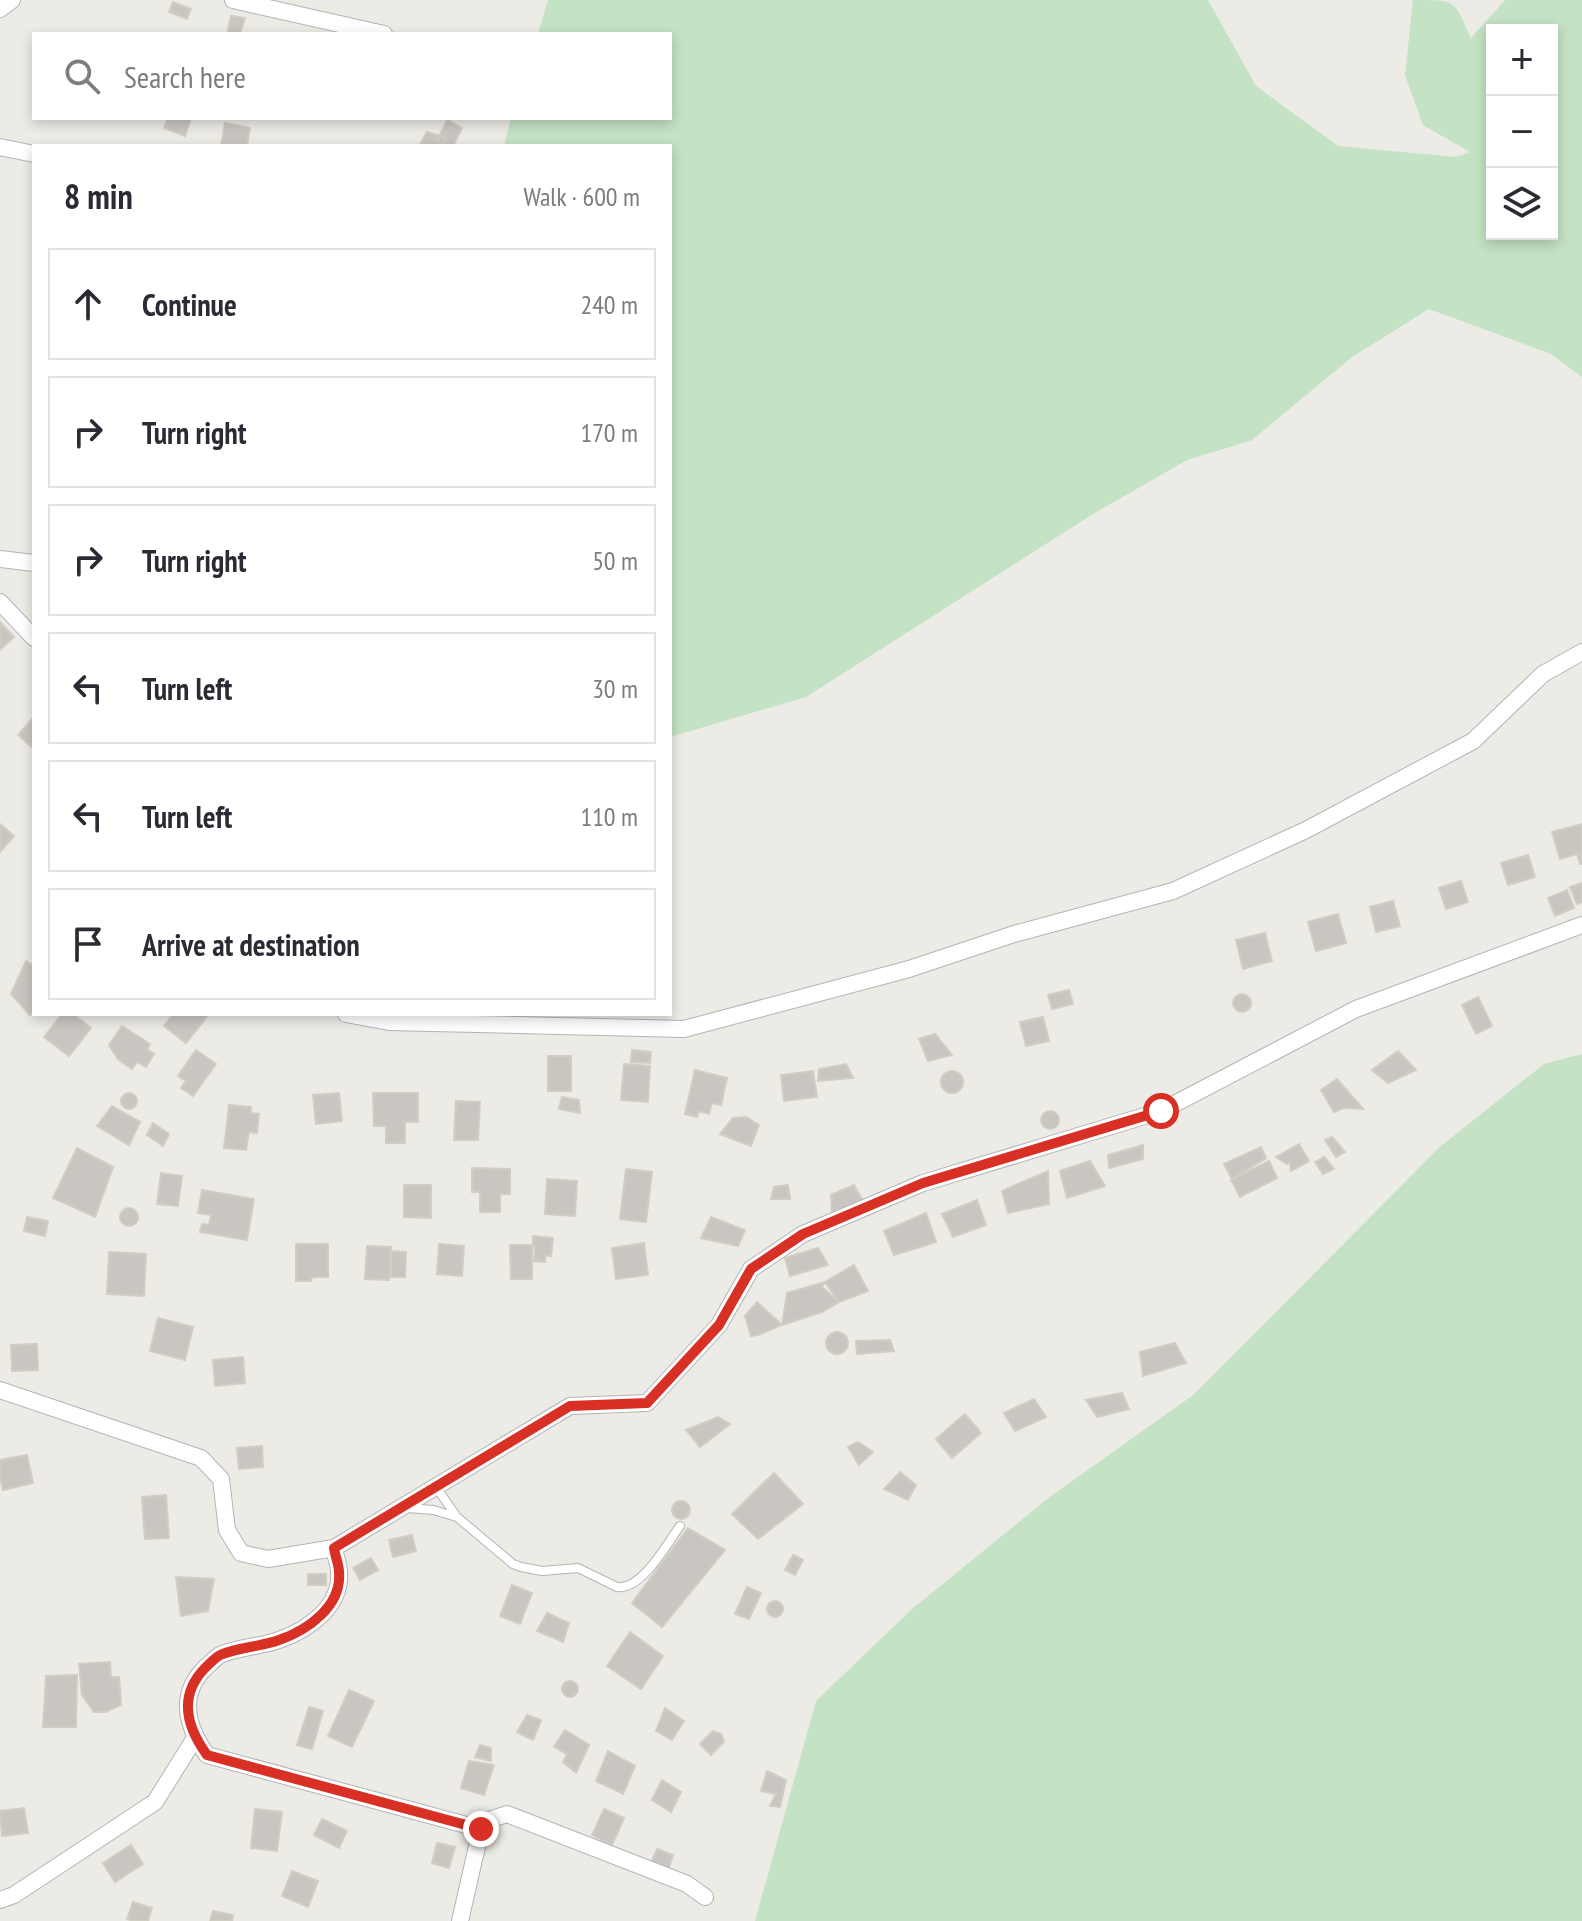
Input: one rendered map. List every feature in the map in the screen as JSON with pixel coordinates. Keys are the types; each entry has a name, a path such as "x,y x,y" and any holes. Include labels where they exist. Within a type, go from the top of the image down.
{"street":[{"path":"0,9 12,0"},
{"path":"233,0 375,32"},
{"path":"0,147 32,154"},
{"path":"0,559 32,563"},
{"path":"0,602 32,636"},
{"path":"357,1016 389,1022 684,1029 909,969 1014,934 1173,891 1306,830 1473,741 1543,674 1582,652"},
{"path":"0,1390 201,1458 221,1479 227,1530 241,1553 268,1559 334,1548 570,1406 647,1403 719,1325 751,1269 803,1234 923,1183 1161,1111 1356,1009 1582,925"},
{"path":"334,1548 340,1573 334,1599 311,1625 279,1640 218,1656 195,1678 187,1703 195,1738 207,1755 481,1829"},
{"path":"0,1900 14,1895 155,1802 195,1738"},
{"path":"460,1921 481,1829 486,1821 507,1814 687,1884 705,1897"}],"lane":[{"path":"436,1487 457,1517 513,1564 542,1571 578,1568 623,1588 644,1575 680,1526"},
{"path":"403,1507 433,1510 457,1517"}],"green space":[{"path":"548,0 1208,0 1256,86 1338,146 1456,157 1470,152 1423,125 1405,75 1413,0 1452,5 1471,38 1505,0 1582,0 1582,377 1551,354 1429,309 1352,357 1252,440 1187,460 1093,514 806,697 672,736 672,144 504,144 510,120 672,120 672,32 539,32"},
{"path":"1582,1054 1582,1921 755,1921 816,1701 912,1609 1051,1496 1192,1396 1441,1146 1544,1064"}],"building":[{"path":"173,2 191,9 187,19 169,12"},
{"path":"231,16 245,18 241,32 227,32"},
{"path":"167,120 190,120 185,136 164,128"},
{"path":"447,120 462,128 454,144 437,141"},
{"path":"225,123 250,128 247,144 221,144"},
{"path":"427,132 446,138 444,144 420,144"},
{"path":"0,622 14,637 0,650"},
{"path":"32,719 32,747 18,735"},
{"path":"0,824 14,836 0,852"},
{"path":"1582,824 1582,864 1577,854 1560,859 1552,832"},
{"path":"1528,855 1535,877 1508,885 1501,863"},
{"path":"1461,881 1468,902 1446,909 1439,888"},
{"path":"1582,883 1582,902 1577,904 1570,887"},
{"path":"1567,890 1574,908 1555,916 1548,898"},
{"path":"1393,901 1400,926 1376,932 1370,907"},
{"path":"1338,914 1346,943 1316,951 1308,922"},
{"path":"1265,933 1272,961 1243,969 1236,940"},
{"path":"26,961 32,965 30,1015 11,994"},
{"path":"1069,990 1073,1004 1052,1009 1048,995"},
{"path":"1242,994 1251,1003 1242,1012 1233,1003"},
{"path":"1478,997 1492,1026 1476,1034 1462,1005"},
{"path":"60,1016 76,1016 91,1028 69,1056 44,1037"},
{"path":"172,1016 207,1016 186,1043 164,1026"},
{"path":"1043,1017 1049,1041 1026,1046 1020,1022"},
{"path":"122,1026 150,1044 147,1049 154,1054 146,1067 137,1062 132,1069 118,1059 109,1045"},
{"path":"935,1034 952,1055 928,1061 919,1039"},
{"path":"196,1050 216,1064 193,1096 181,1088 186,1081 178,1076"},
{"path":"632,1050 651,1052 650,1063 631,1062"},
{"path":"1398,1051 1416,1070 1388,1083 1372,1070"},
{"path":"548,1056 571,1056 571,1091 548,1091"},
{"path":"624,1064 650,1066 648,1102 621,1100"},
{"path":"846,1064 853,1078 818,1081 819,1069"},
{"path":"695,1070 727,1078 721,1105 712,1103 709,1114 699,1111 697,1117 685,1114"},
{"path":"813,1071 817,1097 784,1101 781,1075"},
{"path":"952,1071 960,1074 963,1082 960,1090 952,1093 944,1090 941,1082 944,1074"},
{"path":"1337,1079 1363,1109 1344,1108 1334,1112 1321,1090"},
{"path":"129,1093 137,1101 129,1109 121,1101"},
{"path":"339,1093 342,1121 316,1124 313,1095"},
{"path":"373,1093 418,1093 418,1122 405,1122 405,1143 386,1143 386,1126 374,1126"},
{"path":"562,1097 579,1100 580,1113 559,1109"},
{"path":"456,1101 480,1102 478,1140 454,1140"},
{"path":"229,1105 251,1107 251,1113 259,1114 257,1133 249,1132 246,1150 224,1148"},
{"path":"112,1106 140,1122 129,1145 97,1126"},
{"path":"1050,1111 1059,1120 1050,1129 1041,1120"},
{"path":"746,1117 759,1125 751,1146 720,1134 733,1118"},
{"path":"153,1123 169,1134 163,1146 147,1135"},
{"path":"1332,1137 1345,1152 1336,1157 1325,1140"},
{"path":"1299,1144 1309,1161 1291,1171 1290,1162 1287,1164 1276,1157"},
{"path":"1143,1145 1143,1159 1109,1168 1108,1155"},
{"path":"1261,1147 1266,1158 1232,1179 1224,1164"},
{"path":"77,1148 113,1167 95,1217 53,1198"},
{"path":"1324,1157 1334,1169 1323,1174 1315,1162"},
{"path":"1090,1161 1105,1186 1067,1198 1060,1171"},
{"path":"1269,1161 1277,1178 1240,1197 1231,1180"},
{"path":"472,1168 510,1169 510,1194 500,1194 500,1212 480,1212 480,1192 472,1192"},
{"path":"626,1169 652,1172 646,1222 620,1219"},
{"path":"1048,1171 1049,1204 1008,1213 1002,1191"},
{"path":"161,1173 182,1176 178,1206 157,1204"},
{"path":"547,1179 577,1181 575,1216 545,1214"},
{"path":"404,1185 431,1185 431,1218 404,1217"},
{"path":"788,1185 790,1199 771,1199 774,1187"},
{"path":"854,1185 864,1203 832,1211 831,1195"},
{"path":"202,1190 254,1199 247,1240 200,1232 202,1224 209,1225 211,1215 198,1213"},
{"path":"977,1200 986,1225 953,1237 942,1214"},
{"path":"125,1208 133,1208 138,1217 136,1224 125,1226 120,1221 120,1213"},
{"path":"926,1213 936,1242 894,1255 884,1231"},
{"path":"27,1217 48,1221 45,1236 24,1231"},
{"path":"711,1217 745,1230 738,1246 701,1238"},
{"path":"533,1236 553,1238 551,1256 545,1255 545,1262 534,1261"},
{"path":"644,1243 648,1275 616,1279 612,1248"},
{"path":"296,1244 328,1244 328,1277 296,1281"},
{"path":"439,1244 464,1246 462,1276 437,1274"},
{"path":"510,1245 532,1245 532,1279 511,1279"},
{"path":"367,1246 391,1247 389,1280 365,1279"},
{"path":"818,1248 828,1265 790,1276 785,1258"},
{"path":"391,1251 406,1252 405,1277 391,1277"},
{"path":"109,1252 146,1254 144,1296 107,1294"},
{"path":"854,1265 868,1291 839,1302 825,1282"},
{"path":"825,1282 822,1287 839,1302 822,1312 782,1325 787,1293"},
{"path":"757,1302 782,1325 751,1336 745,1316"},
{"path":"158,1318 193,1327 185,1360 150,1351"},
{"path":"837,1332 848,1343 837,1354 826,1343"},
{"path":"890,1340 894,1351 857,1354 856,1341"},
{"path":"1175,1343 1186,1363 1143,1376 1140,1352"},
{"path":"37,1344 38,1370 12,1371 11,1345"},
{"path":"243,1357 245,1383 215,1386 213,1360"},
{"path":"1122,1393 1129,1409 1097,1417 1086,1400"},
{"path":"1034,1399 1046,1417 1015,1431 1004,1413"},
{"path":"965,1414 981,1433 952,1458 936,1439"},
{"path":"718,1417 730,1424 700,1447 686,1430"},
{"path":"858,1442 873,1452 859,1465 848,1447"},
{"path":"262,1446 263,1467 239,1469 237,1448"},
{"path":"27,1455 33,1483 3,1490 0,1460"},
{"path":"900,1472 916,1485 908,1500 884,1489"},
{"path":"774,1473 803,1504 758,1539 732,1514"},
{"path":"166,1495 169,1538 145,1539 142,1497"},
{"path":"681,1501 690,1510 681,1519 672,1510"},
{"path":"688,1528 725,1550 662,1627 632,1603"},
{"path":"412,1535 416,1551 393,1557 389,1540"},
{"path":"793,1555 803,1560 795,1575 785,1570"},
{"path":"371,1558 378,1570 360,1580 353,1568"},
{"path":"308,1574 326,1574 326,1585 308,1585"},
{"path":"176,1577 214,1579 208,1611 181,1616"},
{"path":"512,1585 532,1593 520,1624 500,1616"},
{"path":"747,1587 761,1593 749,1619 735,1614"},
{"path":"775,1601 783,1609 775,1617 767,1609"},
{"path":"547,1613 569,1623 563,1642 537,1631"},
{"path":"630,1632 663,1656 641,1689 607,1666"},
{"path":"110,1662 111,1677 119,1677 121,1705 106,1712 94,1712 82,1695 79,1664"},
{"path":"77,1675 76,1727 43,1727 46,1676"},
{"path":"570,1681 578,1689 570,1697 562,1689"},
{"path":"349,1690 374,1701 352,1747 328,1736"},
{"path":"309,1707 323,1711 312,1749 297,1745"},
{"path":"665,1708 684,1721 672,1740 656,1731"},
{"path":"527,1715 541,1720 533,1740 517,1732"},
{"path":"565,1730 589,1745 576,1773 563,1762 567,1754 554,1747"},
{"path":"713,1731 721,1734 724,1742 711,1755 700,1744"},
{"path":"480,1745 491,1748 491,1761 475,1757"},
{"path":"608,1751 635,1766 623,1794 596,1781"},
{"path":"469,1761 494,1765 484,1795 461,1788"},
{"path":"767,1771 786,1780 780,1807 770,1806 776,1794 761,1791"},
{"path":"662,1780 681,1792 671,1812 652,1800"},
{"path":"24,1808 28,1833 2,1836 0,1811"},
{"path":"255,1809 282,1812 277,1851 251,1848"},
{"path":"604,1809 624,1818 612,1845 592,1835"},
{"path":"322,1819 347,1831 339,1848 314,1835"},
{"path":"437,1843 455,1847 449,1868 432,1863"},
{"path":"131,1845 143,1864 115,1882 103,1863"},
{"path":"657,1849 673,1855 668,1870 651,1863"},
{"path":"292,1871 318,1881 308,1907 282,1896"},
{"path":"133,1902 152,1908 148,1921 127,1919"},
{"path":"213,1911 233,1915 232,1921 210,1921"}],"route":[{"path":"481,1829 207,1755 195,1738 187,1703 195,1678 218,1656 279,1640 311,1625 334,1599 340,1573 334,1548 570,1406 647,1403 719,1325 751,1269 803,1234 923,1183 1161,1111"}]}
